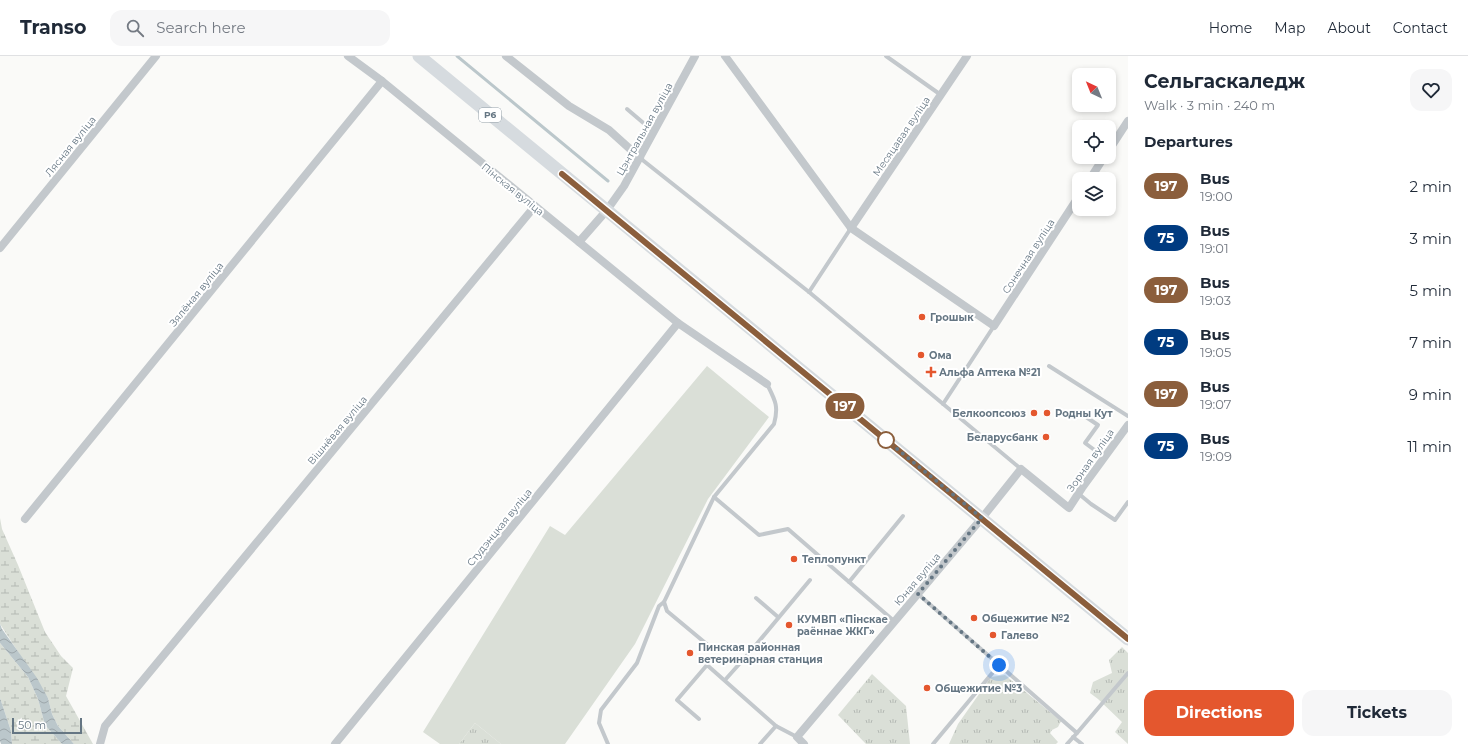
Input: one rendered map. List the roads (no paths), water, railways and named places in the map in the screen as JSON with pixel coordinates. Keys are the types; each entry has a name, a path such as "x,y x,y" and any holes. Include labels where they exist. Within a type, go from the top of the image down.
{"main road":[{"name":"Р6","path":"419,56 1128,639"}],"street":[{"name":"Лясная вуліца","path":"0,248 156,56"},
{"name":"Пінская вуліца","path":"348,56 382,81 678,323 767,384"},
{"path":"506,56 569,106 610,130 640,158"},
{"name":"Цэнтральная вуліца","path":"579,242 607,210 624,186 695,56"},
{"path":"726,56 851,228 994,326"},
{"name":"Месяцавая вуліца","path":"851,228 967,56"},
{"name":"Зялёная вуліца","path":"25,519 382,81"},
{"path":"1116,139 1128,121"},
{"name":"Вішнёвая вуліца","path":"100,744 105,726 535,206"},
{"name":"Сонечная вуліца","path":"994,326 1072,207"},
{"name":"Студэнцкая вуліца","path":"336,744 678,323"},
{"name":"Зорная вуліца","path":"1021,468 1069,508 1128,425"},
{"name":"Юная вуліца","path":"797,737 982,518 1021,468"},
{"path":"797,737 804,744"}],"lane":[{"path":"886,56 941,95"},
{"path":"627,109 654,132"},
{"path":"640,158 809,292 942,404 1021,468"},
{"path":"809,292 851,228"},
{"path":"942,404 994,326"},
{"path":"1049,366 1128,416"},
{"path":"608,744 599,723 602,710 637,663 660,606 664,602 714,497 774,424 777,412 775,399 767,384"},
{"path":"1086,416 1098,425 1085,443 1105,457"},
{"path":"1079,494 1090,504 1115,520 1128,502"},
{"path":"714,497 759,535 788,529 894,621"},
{"path":"849,582 903,516"},
{"path":"725,680 810,580"},
{"path":"918,594 1077,733"},
{"path":"756,598 778,617"},
{"path":"664,602 667,611 709,646"},
{"path":"699,719 677,700 707,665 776,726 797,737"},
{"path":"933,744 999,665"},
{"path":"1067,744 1128,673"},
{"path":"760,744 776,726"},
{"path":"1073,737 1082,744"}],"water":[{"path":"0,624 37,678 48,698 52,714 58,726 74,744 62,744 45,725 38,699 28,677 0,643"},
{"path":"0,698 11,731 12,744 1,744 0,741"}],"waterway":[{"path":"457,56 608,181"}],"place":[{"name":"Грошык","path":"922,317"},
{"name":"Ома","path":"921,355"},
{"name":"Альфа Аптека №21","path":"931,372"},
{"name":"Белкоопсоюз","path":"1034,413"},
{"name":"Родны Кут","path":"1047,413"},
{"name":"Беларусбанк","path":"1046,437"},
{"name":"Теплопункт","path":"794,559"},
{"name":"Общежитие №2","path":"974,618"},
{"name":"КУМВП «Пінскае раённае ЖКГ»","path":"789,625"},
{"name":"Галево","path":"993,635"},
{"name":"Пинская районная ветеринарная станция","path":"690,653"},
{"name":"Общежитие №3","path":"927,688"}]}
